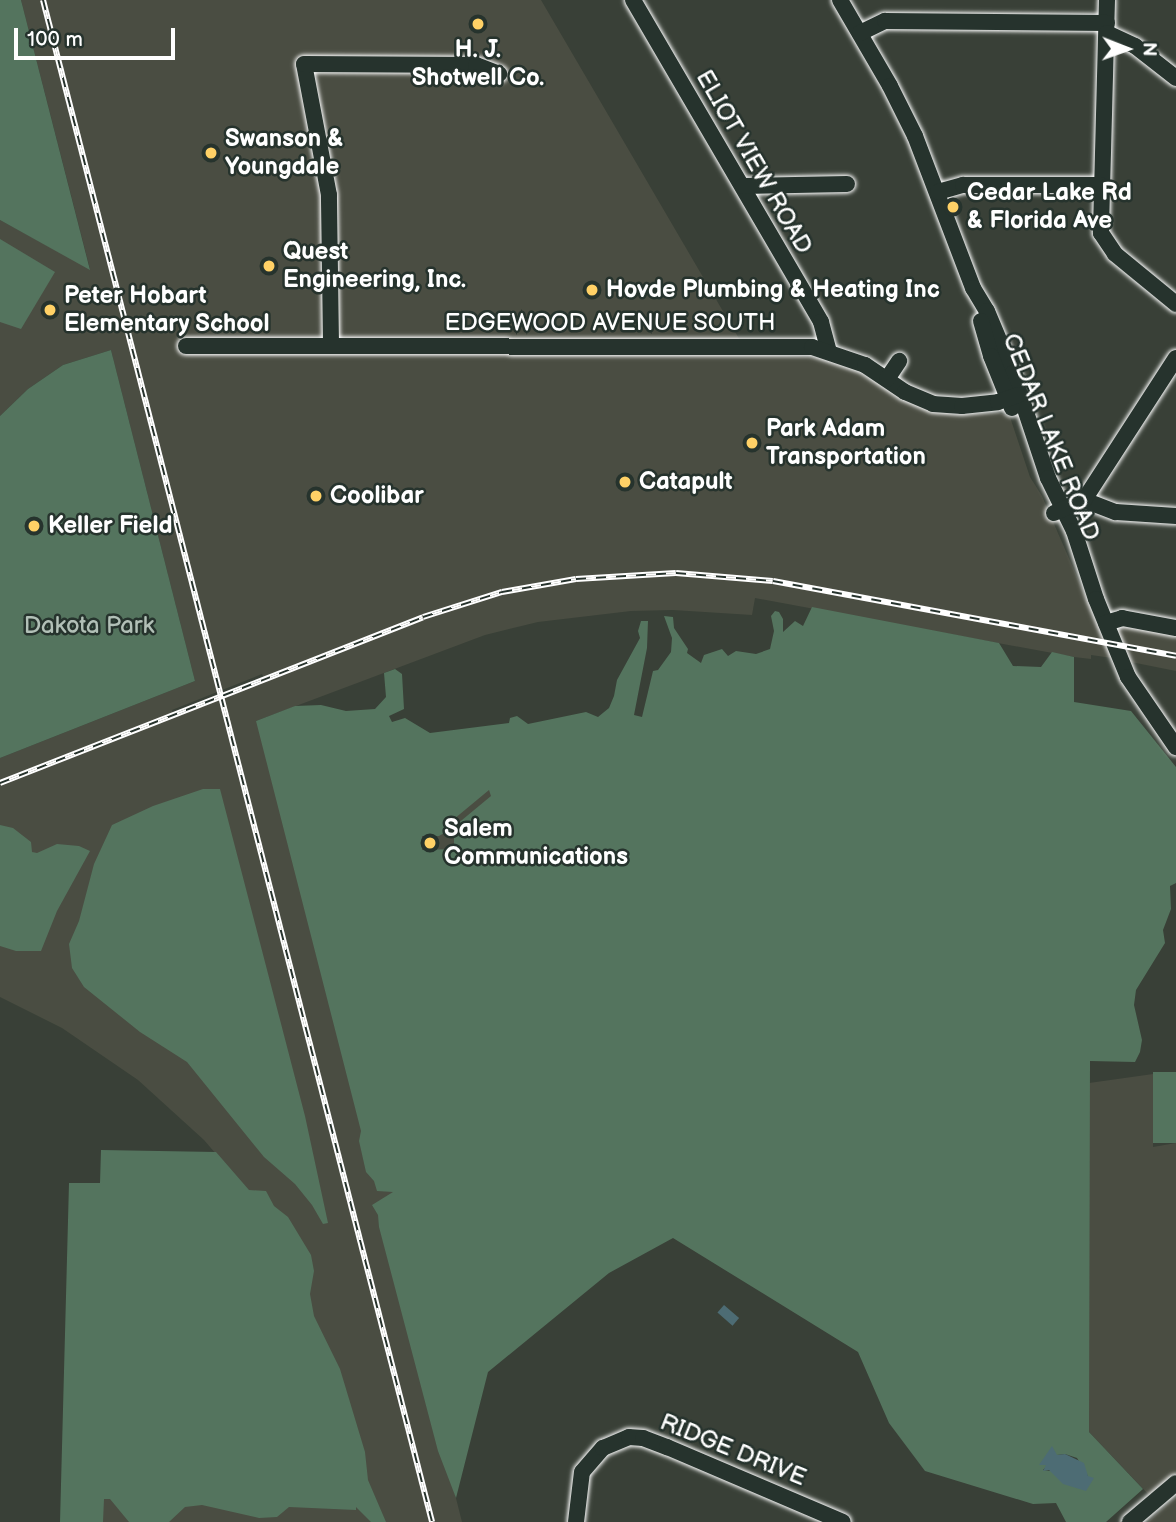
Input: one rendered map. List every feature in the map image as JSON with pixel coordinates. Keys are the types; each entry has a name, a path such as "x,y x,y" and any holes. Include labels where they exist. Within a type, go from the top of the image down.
{"street":[{"name":"ELIOT VIEW ROAD","path":"633,0 821,321 829,351"},
{"name":"CEDAR LAKE ROAD","path":"840,0 904,111 938,192 973,288 987,311 1013,397 1086,585 1096,599 1134,687 1176,747"},
{"path":"1107,0 1100,222 1107,245 1176,304"},
{"path":"860,33 886,21 1107,28 1176,78"},
{"path":"331,344 329,195 304,64 476,65 499,74"},
{"path":"743,186 847,184"},
{"path":"938,192 963,185 1101,185"},
{"name":"EDGEWOOD AVENUE SOUTH","path":"186,346 331,344 812,347 829,351 887,379 905,392 943,406 1013,397"},
{"path":"1059,511 1084,500 1176,358"},
{"path":"887,379 899,361"},
{"path":"1084,500 1116,513 1176,516"},
{"path":"1106,623 1122,618 1176,628"},
{"name":"RIDGE DRIVE","path":"576,1522 582,1472 603,1448 629,1437 643,1438 667,1447 843,1522"},
{"path":"1136,1518 1176,1483"}],"shaded area":[{"path":"21,0 541,0 748,354 825,358 855,370 920,407 955,415 999,413 1010,417 1030,477 1042,496 1112,658 1091,655 1091,659 1074,657 755,598 752,615 673,610 631,611 538,622 485,635 256,721 819,793 701,1170 434,1411 462,1522 103,1522 103,1498 356,1509 287,1242 271,1218 204,1140 138,1080 62,1028 0,997 0,758 195,681 111,350 63,365 28,389 0,416 0,220 90,269","holes":["262,674 266,682 174,717 172,710"]},
{"path":"1121,625 1176,634 1176,671 1131,662 1118,631"},
{"path":"1153,1074 1153,1147 1176,1143 1176,1473 1149,1495 1089,1432 1089,1083"},
{"path":"1176,1497 1176,1522 1148,1522 1153,1517"}],"green space":[{"path":"0,0 21,0 90,270 0,220"},
{"path":"0,239 55,272 21,329 0,322"},
{"name":"Dakota Park","path":"111,350 195,681 0,758 0,416 28,389 63,365"},
{"path":"812,607 999,643 1013,666 1041,667 1052,652 1074,657 1074,702 1131,711 1176,767 1176,883 1170,886 1171,909 1163,930 1165,943 1136,990 1134,1005 1142,1040 1140,1052 1135,1062 1090,1061 1089,1432 1143,1489 1106,1522 1066,1522 1056,1503 1033,1504 925,1471 889,1423 858,1352 673,1238 609,1273 488,1372 456,1498 438,1451 378,1215 372,1205 393,1192 377,1191 374,1181 366,1172 359,1141 361,1131 256,721 295,706 321,705 346,711 375,709 386,697 384,673 395,669 402,674 404,709 389,716 392,722 405,718 430,733 509,723 510,718 517,716 528,724 586,712 598,717 609,708 617,680 640,638 638,631 641,621 648,621 647,648 634,715 642,717 653,671 658,670 671,652 672,638 664,616 673,617 674,628 688,649 687,653 701,663 704,655 722,649 728,656 736,651 756,654 770,649 774,631 771,616 775,611 779,612 783,619 783,632 795,621 803,626","holes":["489,790 491,796 456,825 451,835 454,836 454,849 422,850 422,836 439,836 444,833 448,824","1065,1454 1077,1458 1088,1476 1043,1470 1057,1455"]},
{"path":"203,789 220,789 305,1116 328,1223 323,1224 295,1184 264,1157 187,1062 140,1032 84,987 72,968 69,944 79,921 94,864 112,825 153,806"},
{"path":"0,825 13,828 31,842 32,852 37,853 57,844 79,846 90,851 57,911 41,951 16,951 0,946"},
{"path":"1153,1072 1176,1072 1176,1143 1153,1143"},
{"path":"101,1150 216,1152 249,1190 266,1191 274,1206 288,1217 311,1255 314,1271 310,1294 314,1316 340,1369 365,1452 368,1480 386,1522 371,1522 356,1507 356,1510 289,1507 277,1517 259,1518 202,1505 185,1507 169,1522 129,1522 110,1499 104,1499 103,1522 60,1522 69,1183 100,1183"}],"water":[{"path":"724,1305 739,1318 733,1326 717,1313"},
{"path":"1052,1446 1057,1455 1065,1454 1084,1463 1088,1476 1094,1478 1086,1491 1063,1484 1049,1470 1043,1471 1046,1465 1039,1465"}],"railway":[{"path":"43,0 432,1522"},
{"path":"0,783 423,617 502,592 576,579 676,573 773,581 1176,656"}],"place":[{"name":"H. J. Shotwell Co.","path":"478,24"},
{"name":"Swanson & Youngdale","path":"211,153"},
{"name":"Cedar Lake Rd & Florida Ave","path":"953,207"},
{"name":"Quest Engineering, Inc.","path":"269,266"},
{"name":"Hovde Plumbing & Heating Inc","path":"592,290"},
{"name":"Peter Hobart Elementary School","path":"50,310"},
{"name":"Park Adam Transportation","path":"752,443"},
{"name":"Catapult","path":"625,482"},
{"name":"Coolibar","path":"316,496"},
{"name":"Keller Field","path":"34,526"},
{"name":"Salem Communications","path":"430,843"}]}
